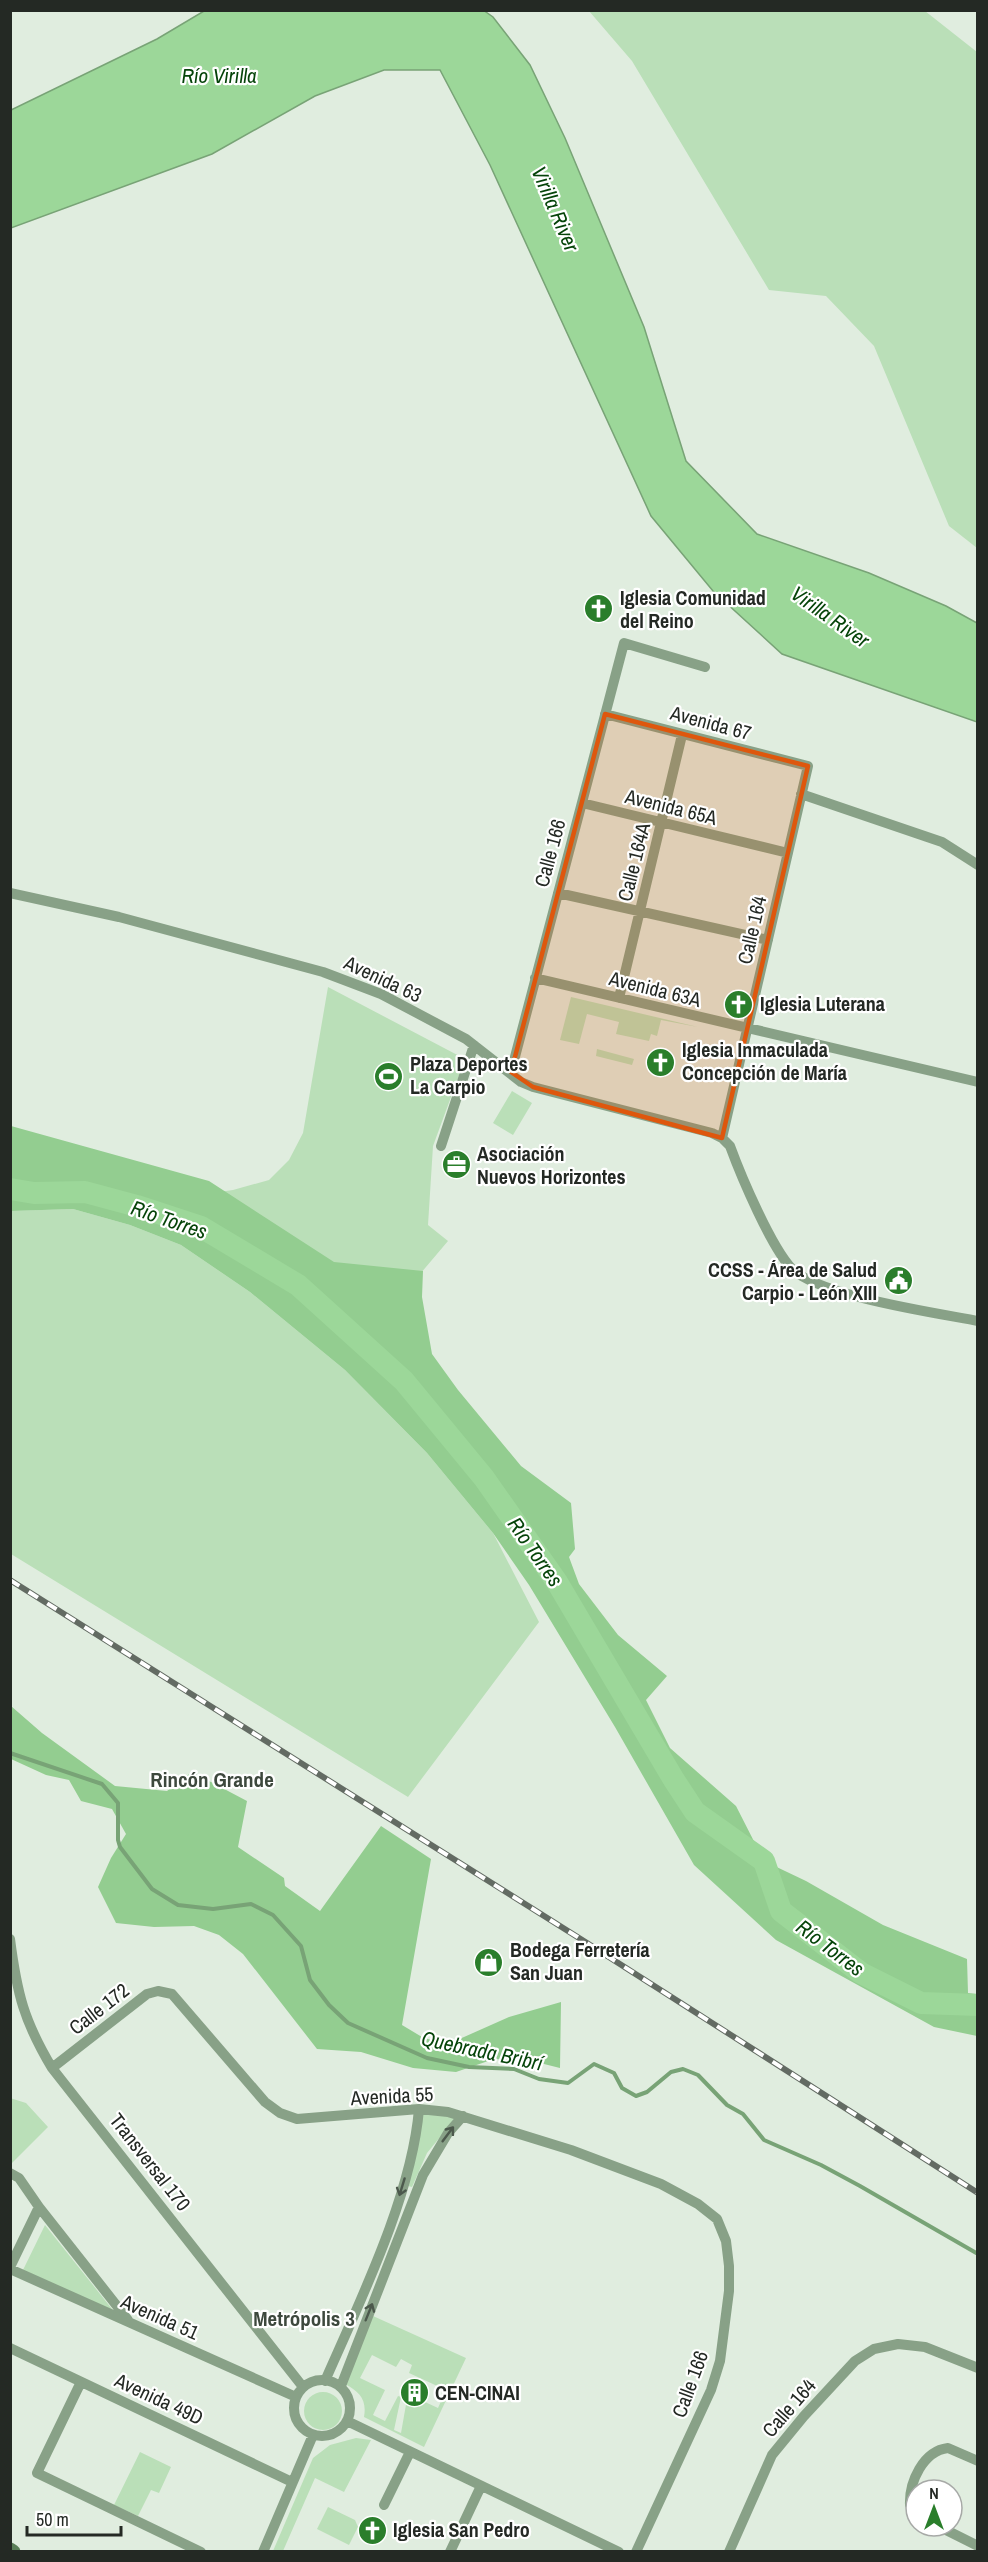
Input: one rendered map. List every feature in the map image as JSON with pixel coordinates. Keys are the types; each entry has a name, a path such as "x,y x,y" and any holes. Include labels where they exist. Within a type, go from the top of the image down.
{"street":[{"name":"Calle 166","path":"511,1072 624,643 705,667"},
{"name":"Avenida 67","path":"605,714 808,766"},
{"name":"Calle 164A","path":"619,998 682,735"},
{"name":"Calle 164","path":"723,1138 808,766"},
{"path":"801,794 942,842 978,865"},
{"name":"Avenida 65A","path":"582,803 788,853"},
{"name":"Avenida 63","path":"10,893 120,917 323,972 381,994 474,1045 522,1082 533,1087 671,1124 701,1129 723,1138"},
{"path":"558,893 768,940"},
{"name":"Avenida 63A","path":"536,978 747,1030 854,1052 978,1082"},
{"path":"441,1146 474,1045"},
{"path":"723,1138 730,1146 779,1252 793,1270 809,1280 869,1299 978,1321"},
{"name":"Transversal 170","path":"10,1939 13,1972 20,1999 32,2034 52,2068 303,2387"},
{"name":"Calle 172","path":"52,2068 147,1994 158,1990 172,1994"},
{"name":"Avenida 55","path":"172,1994 266,2102 280,2113 303,2119 419,2109 440,2110 571,2150 661,2184 698,2204 717,2219"},
{"path":"326,2381 380,2252 402,2189 417,2136 419,2109"},
{"path":"341,2386 423,2175 448,2133 463,2116"},
{"path":"15,2176 130,2323"},
{"path":"10,2268 39,2207"},
{"name":"Calle 166","path":"636,2552 706,2400 720,2361 729,2291 729,2266 726,2241 717,2219"},
{"name":"Avenida 51","path":"10,2268 296,2397"},
{"name":"Calle 164","path":"729,2552 772,2455 804,2416 855,2361 874,2349 898,2344 925,2347 978,2368"},
{"name":"Avenida 49D","path":"10,2349 292,2482"},
{"path":"314,2381 326,2381 341,2386 350,2405 347,2421 335,2433 323,2437 313,2435 298,2424 294,2412 296,2397 303,2387 314,2381"},
{"path":"81,2382 37,2473 201,2552"},
{"path":"347,2421 619,2552"},
{"path":"263,2552 313,2435"},
{"path":"916,2478 922,2464 933,2453 942,2449 954,2450 978,2461"},
{"path":"384,2505 410,2451"},
{"path":"450,2552 482,2486"},
{"path":"962,2538 978,2546"}],"highlighted area":[{"path":"605,714 808,766 722,1138 533,1087 511,1072"}],"shaded area":[{"path":"589,11 925,11 977,52 977,548 949,526 874,346 826,296 769,290 632,61"},
{"path":"328,987 465,1059 433,1146 428,1225 448,1241 376,1326 205,1194 233,1190 269,1180 289,1160 303,1133"},
{"path":"571,997 698,1027 661,1020 657,1036 651,1034 649,1041 616,1034 619,1022 587,1014 579,1044 560,1040"},
{"path":"597,1049 634,1059 632,1065 596,1056"},
{"path":"512,1091 532,1103 513,1135 493,1123"},
{"path":"11,1126 209,1181 334,1262 423,1271 422,1297 432,1354 458,1390 521,1466 571,1503 575,1549 569,1557 579,1584 618,1635 667,1676 646,1700 670,1748 736,1806 764,1861 806,1881 883,1925 967,1959 968,1993 977,1994 977,2036 934,2027 776,1940 694,1865 615,1727 529,1585 493,1533 427,1453 345,1370 250,1292 181,1245 130,1225 73,1209 11,1211"},
{"path":"73,1209 130,1225 181,1245 250,1292 345,1370 427,1453 493,1533 539,1622 408,1797 11,1554 10,1211"},
{"path":"11,1706 42,1733 115,1786 167,1791 192,1772 247,1801 238,1847 284,1878 285,1886 320,1911 381,1826 431,1859 402,2025 422,2037 446,2045 509,2017 561,2002 560,2068 532,2061 494,2059 456,2072 413,2068 361,2052 317,2049 243,1954 219,1935 194,1926 154,1927 116,1923 98,1887 111,1858 126,1834 112,1809 81,1801 69,1780 46,1775 11,1759"},
{"path":"10,2098 26,2103 48,2127 11,2164"},
{"path":"422,2112 442,2114 455,2119 427,2153 412,2187 408,2186"},
{"path":"45,2225 116,2314 23,2270"},
{"path":"373,2316 466,2358 424,2447 364,2417 361,2397 345,2384","holes":["372,2355 396,2367 401,2359 412,2365 409,2373 446,2390 438,2408 412,2396 410,2400 407,2399 401,2433 394,2430 401,2397 398,2396 385,2421 373,2415 385,2390 360,2378"]},
{"path":"323,2392 337,2397 342,2411 337,2425 323,2430 309,2425 304,2411 309,2397"},
{"path":"356,2438 371,2440 344,2492 315,2478 283,2551 273,2551 313,2458 330,2445"},
{"path":"140,2452 171,2467 159,2493 151,2490 138,2516 114,2505"},
{"path":"328,2507 355,2520 358,2527 349,2545 317,2529"}],"water":[{"name":"Río Virilla","path":"483,10 493,17 530,65 565,138 644,327 686,461 757,534 869,573 946,606 977,623 977,722 782,654 713,591 651,516 490,165 440,70 384,70 315,96 212,154 11,228 11,110 157,39 204,11"}],"waterway":[{"name":"Río Torres","path":"10,1189 34,1193 85,1192 201,1227 298,1285 404,1381 484,1478 557,1582 695,1812 764,1861 781,1911 861,1973 921,2003 978,2005"},
{"name":"Quebrada Bribrí","path":"10,1753 102,1784 118,1803 120,1847 152,1889 178,1905 213,1909 251,1904 273,1915 301,1946 310,1980 329,2005 348,2023 427,2058 469,2067 514,2069 539,2079 568,2083 594,2064 614,2073 622,2088 636,2096 647,2092 671,2072 683,2069 698,2075 727,2105 743,2114 764,2140 821,2165 978,2254"}],"railway":[{"path":"10,1580 587,1943 978,2193"}],"place":[{"name":"Iglesia Comunidad del Reino","path":"599,609"},
{"name":"Iglesia Luterana","path":"739,1004"},
{"name":"Iglesia Inmaculada Concepción de María","path":"661,1062"},
{"name":"Plaza Deportes La Carpio","path":"389,1076"},
{"name":"Asociación Nuevos Horizontes","path":"456,1165"},
{"name":"CCSS - Área de Salud Carpio - León XIII","path":"898,1281"},
{"name":"Bodega Ferretería San Juan","path":"489,1962"},
{"name":"CEN-CINAI","path":"414,2393"},
{"name":"Iglesia San Pedro","path":"372,2530"}],"district":[{"name":"Rincón Grande","path":"212,1780"},
{"name":"Metrópolis 3","path":"304,2319"}],"water label":[{"name":"Virilla River","path":"555,209"},
{"name":"Virilla River","path":"830,617"}]}
